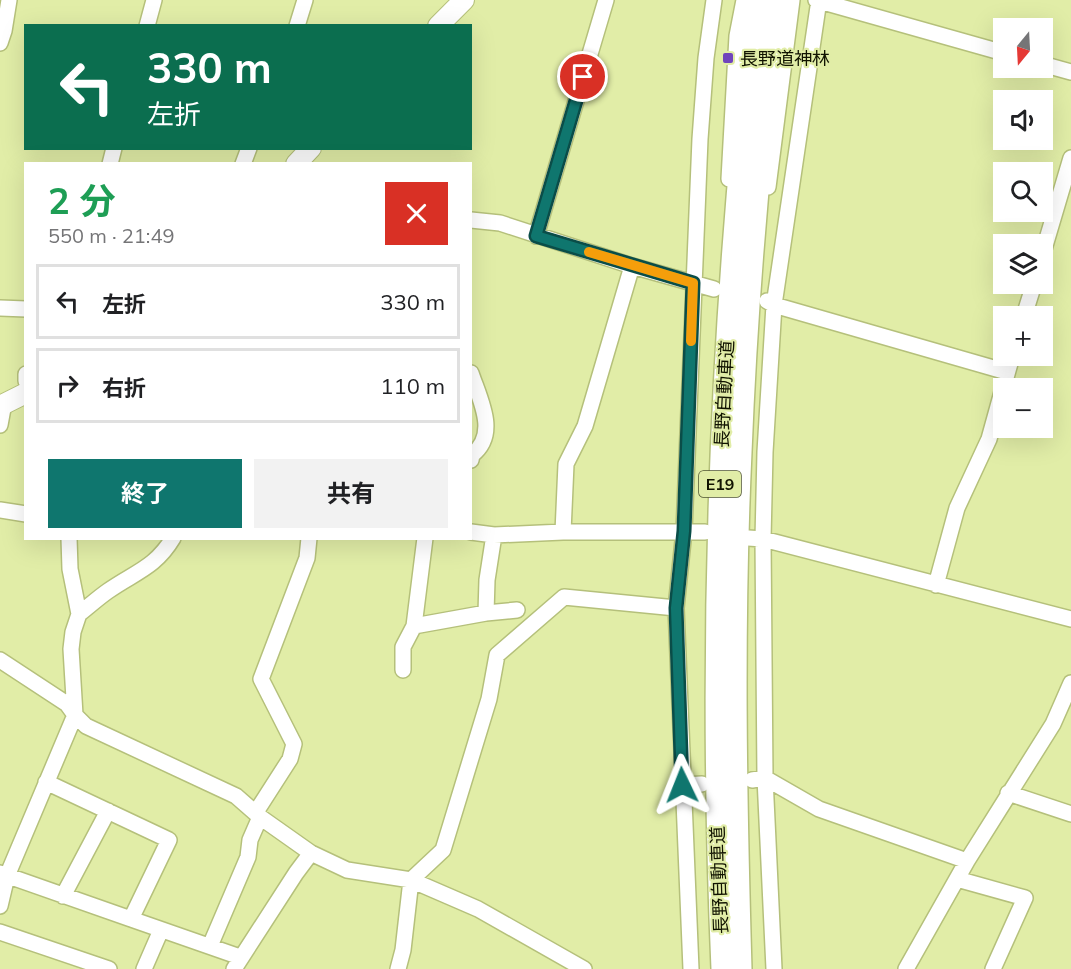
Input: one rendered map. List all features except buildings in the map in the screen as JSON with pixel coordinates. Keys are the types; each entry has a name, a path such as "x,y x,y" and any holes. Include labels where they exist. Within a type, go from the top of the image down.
{"highway":[{"name":"長野自動車道","path":"722,969 717,832 720,454 727,323 757,0"},
{"name":"長野自動車道","path":"741,969 737,787 737,608 741,455 746,352 761,156 778,0"}],"main road":[{"path":"440,24 464,0"},
{"path":"298,162 309,150"},
{"path":"2,405 24,394"}],"street":[{"path":"0,43 9,0"},
{"path":"148,24 154,0"},
{"path":"298,24 305,0"},
{"path":"536,236 606,0"},
{"path":"691,969 676,608 684,531 701,128 706,58 714,0"},
{"path":"727,323 724,271 728,190 737,36 744,0"},
{"path":"746,352 754,307 792,0"},
{"path":"774,969 759,779 755,538 765,452 771,303 818,0 993,50"},
{"path":"1053,67 1071,72"},
{"path":"1049,234 1071,158"},
{"path":"472,220 500,223 632,266 714,289"},
{"path":"563,532 566,464 585,426 632,266"},
{"path":"771,303 1007,372"},
{"path":"0,308 24,309"},
{"path":"936,585 957,508 989,439 1009,366"},
{"path":"472,376 487,422 481,448 472,455"},
{"path":"0,425 2,405"},
{"path":"0,510 24,514"},
{"path":"472,532 494,535 563,532 705,532"},
{"path":"486,613 487,580 494,535"},
{"path":"755,538 1071,619"},
{"path":"0,906 3,874 75,715 71,650 73,632 79,614 70,570 69,540"},
{"path":"79,614 108,591 150,566 164,553 172,540"},
{"path":"210,946 248,857 250,840 258,814 290,759 294,744 261,679 307,558 309,540"},
{"path":"403,670 403,647 414,626 425,540"},
{"path":"398,969 403,950 411,880 443,850 489,699 497,655 564,597 676,608"},
{"path":"414,626 517,610"},
{"path":"0,660 68,704 86,726 236,796 311,853 347,870 411,880 478,909 574,966"},
{"path":"906,969 967,861 1053,724 1071,683"},
{"path":"759,779 819,808 967,861"},
{"path":"46,782 169,840 131,919"},
{"path":"682,785 702,784"},
{"path":"1008,793 1071,814"},
{"path":"63,896 108,811"},
{"path":"3,874 210,946 237,963 311,853"},
{"path":"957,879 1025,898 993,969"},
{"path":"144,969 161,930"},
{"path":"0,932 109,969"}],"slow traffic":[{"path":"589,252 693,283 691,341"}],"place":[{"name":"長野道神林","path":"728,58"}],"route":[{"path":"583,77 536,236 693,283 684,531 676,608 682,785"}]}
